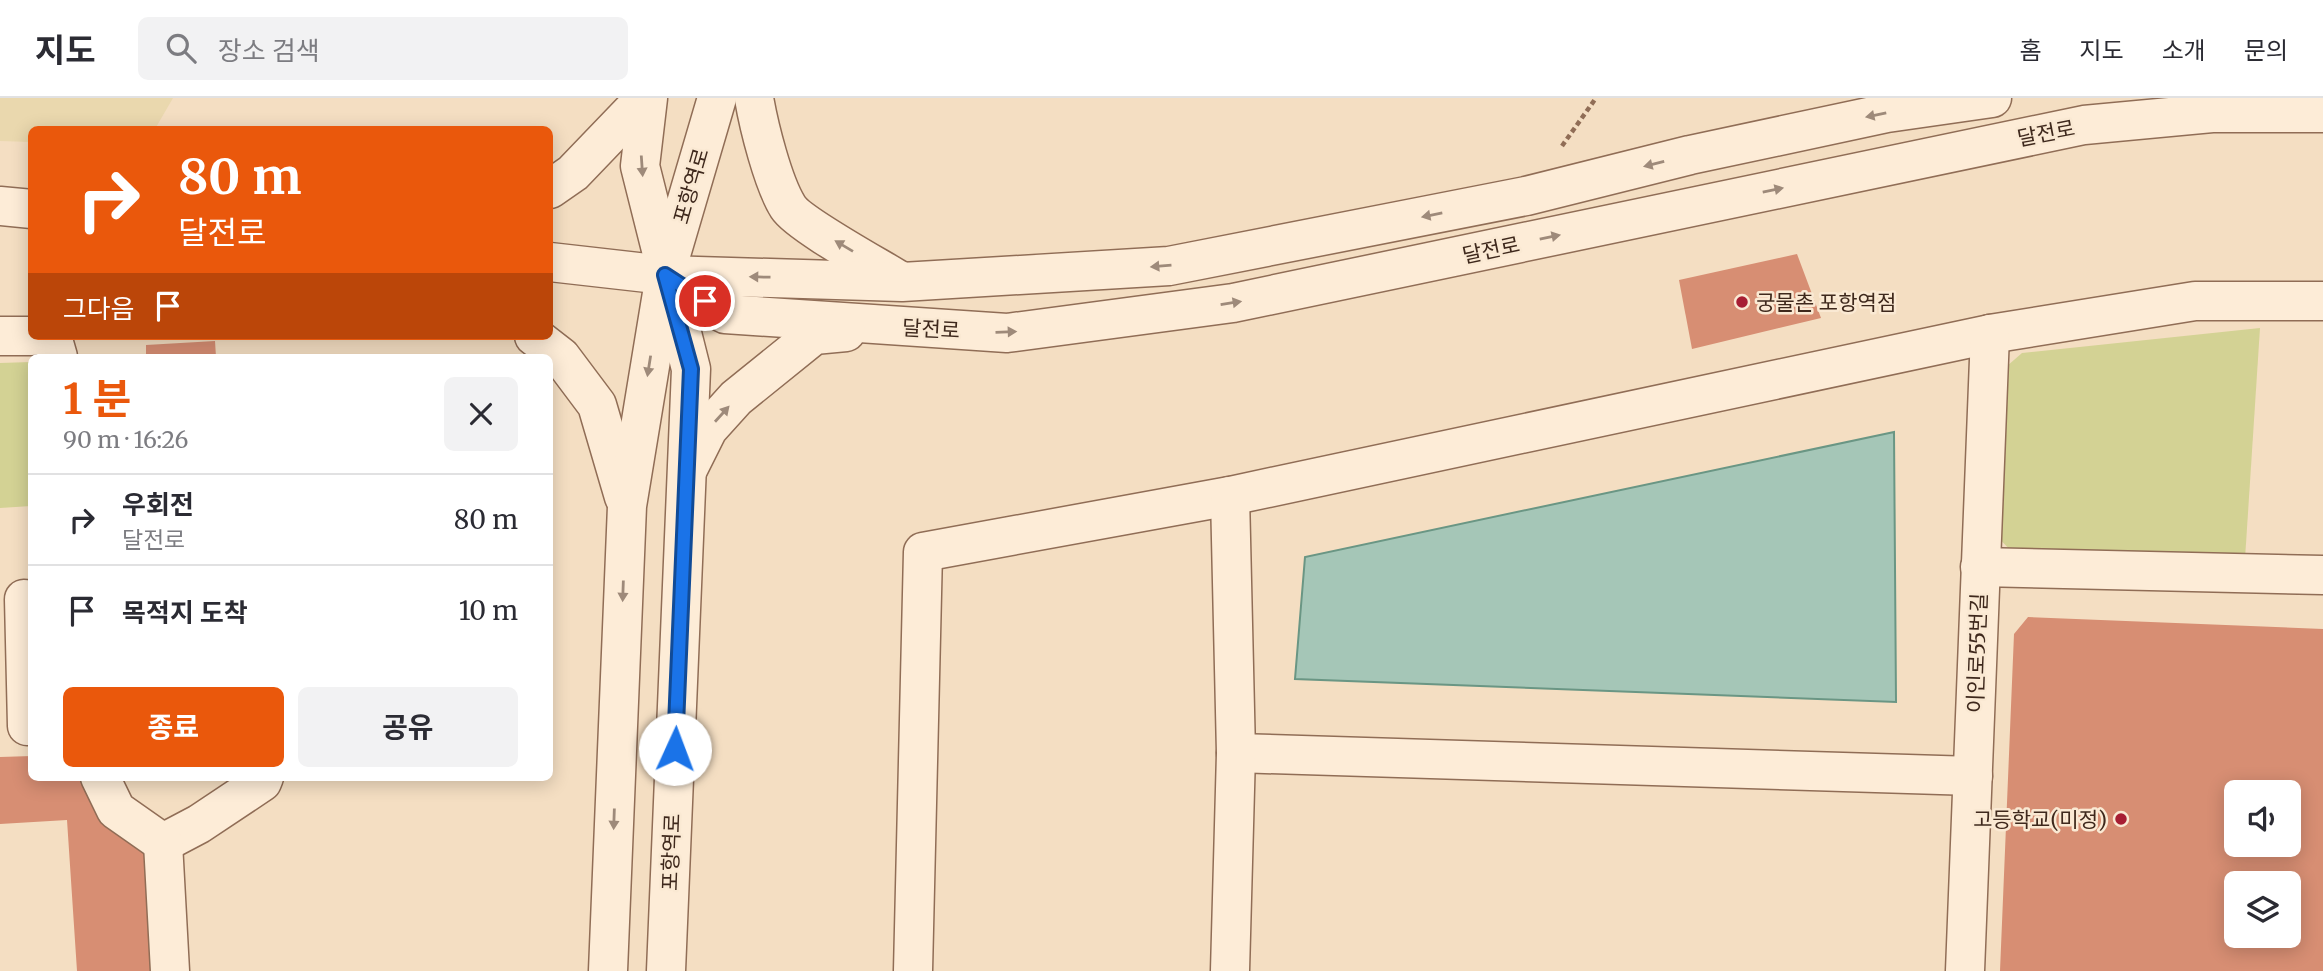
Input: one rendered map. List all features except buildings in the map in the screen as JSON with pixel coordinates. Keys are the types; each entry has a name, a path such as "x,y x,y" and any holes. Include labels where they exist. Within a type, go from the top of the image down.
{"street":[{"path":"553,187 573,173 646,98"},
{"name":"포항역로","path":"646,98 640,166 665,275 691,369 666,971"},
{"name":"포항역로","path":"608,971 627,506 665,275 717,98"},
{"path":"754,98 760,132 789,209 828,237 902,282"},
{"name":"달전로","path":"553,262 665,275 902,282 1168,266 1527,197 1690,155 1887,113 1992,98"},
{"name":"달전로","path":"665,275 724,314 1007,333 1233,303 2084,125 2212,113 2323,113"},
{"path":"0,206 28,209"},
{"path":"913,971 923,552 1230,496 1990,334 2195,301 2323,301"},
{"path":"686,472 708,429 736,398 814,335 889,327"},
{"name":"이인로55번길","path":"1965,971 1990,334"},
{"path":"0,336 28,336"},
{"path":"539,340 561,357 597,405 627,506"},
{"path":"1230,496 1236,752 1230,971"},
{"path":"1980,567 2323,576"},
{"path":"19,727 24,599"},
{"path":"1236,752 1973,776"},
{"path":"102,781 116,810 163,843"},
{"path":"163,843 199,824 262,781"},
{"path":"163,843 170,971"}],"shaded area":[{"path":"0,98 173,98 157,126 28,126 28,142 0,141"},
{"path":"2260,328 2245,559 2013,553 1992,531 1999,373 2022,353"},
{"path":"28,362 28,506 0,508 0,363"},
{"path":"1894,432 1896,702 1295,679 1305,557"}],"place":[{"name":"궁물촌 포항역점","path":"1742,302"},
{"name":"고등학교(미정)","path":"2121,819"}],"route":[{"path":"675,749 691,369 665,275 705,301"}]}
